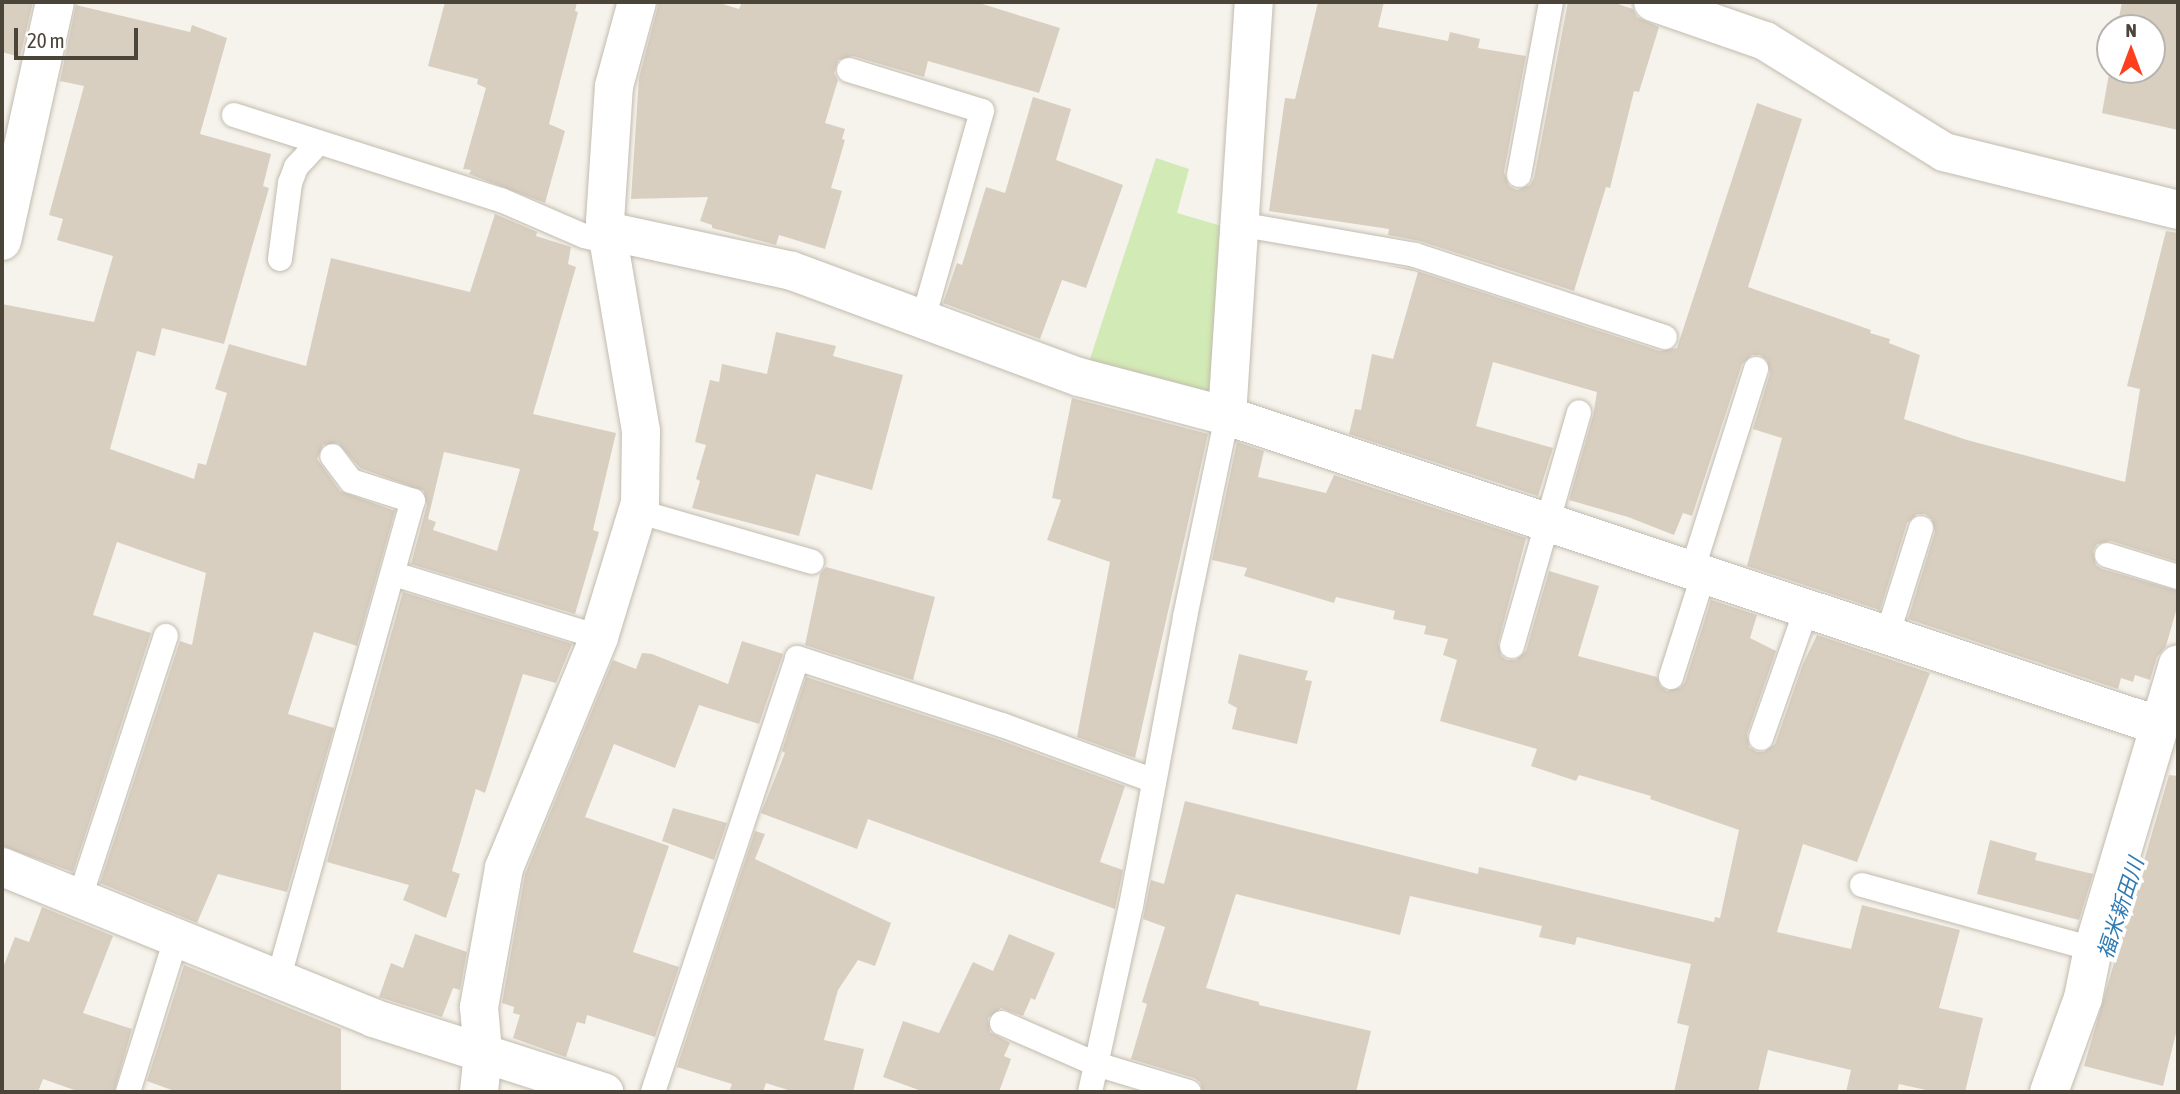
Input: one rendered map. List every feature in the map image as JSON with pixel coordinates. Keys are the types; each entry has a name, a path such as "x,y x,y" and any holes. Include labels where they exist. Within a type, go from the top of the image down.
{"street":[{"path":"2,242 55,2"},
{"path":"479,1092 483,1052 479,1007 504,868 599,637 637,511 641,431 605,221 614,86 637,2"},
{"path":"1227,416 1254,2"},
{"path":"1653,2 1765,41 1944,152 2178,210"},
{"path":"608,236 792,271 1079,377 1227,416 2160,726"},
{"path":"2049,1092 2083,998 2093,949 2178,664"},
{"path":"2,867 373,1018 604,1092"}],"lane":[{"path":"1519,175 1551,2"},
{"path":"849,70 982,111 923,320"},
{"path":"234,116 501,200 584,236 608,236"},
{"path":"280,259 290,183 296,167 318,143"},
{"path":"1238,224 1415,255 1665,337"},
{"path":"1671,677 1756,369"},
{"path":"1512,646 1579,412"},
{"path":"1090,1092 1131,906 1227,416"},
{"path":"278,980 413,502 351,481 332,456"},
{"path":"637,511 812,562"},
{"path":"1887,636 1921,528"},
{"path":"2107,555 2178,577"},
{"path":"394,573 599,637"},
{"path":"1761,738 1806,610"},
{"path":"79,900 166,636"},
{"path":"653,1092 797,658 809,659 963,712 1154,781"},
{"path":"1862,885 2093,949"},
{"path":"128,1092 176,939"},
{"path":"1002,1023 1096,1064 1188,1092"}],"green space":[{"path":"1156,158 1189,169 1177,213 1232,229 1219,405 1087,368"}],"building":[{"path":"2,2 33,2 20,57 2,52"},
{"path":"445,2 577,2 575,11 578,12 549,124 565,131 545,203 469,174 471,170 463,169 486,88 477,84 478,79 428,66"},
{"path":"659,2 716,2 739,9 742,2 976,2 1060,28 1039,93 928,61 924,77 853,56 838,60 834,73 838,80 825,123 845,129 842,139 845,140 831,188 842,191 825,249 779,235 776,245 712,228 712,225 700,221 708,197 631,199 639,78"},
{"path":"1318,2 1384,2 1378,27 1448,41 1450,32 1480,39 1478,48 1526,56 1504,172 1509,186 1517,190 1530,185 1534,178 1568,2 1612,2 1633,9 1637,17 1659,27 1639,92 1634,91 1610,188 1606,187 1574,291 1420,241 1388,235 1389,229 1269,211 1285,98 1295,99"},
{"path":"2122,2 2178,2 2178,130 2102,113 2107,84 2166,84 2166,14 2120,14"},
{"path":"76,5 190,32 192,25 227,38 200,134 271,154 263,186 269,188 224,344 162,328 155,356 137,351 110,449 194,479 198,463 206,465 227,393 215,389 229,344 306,366 331,258 470,292 495,214 537,232 536,236 571,247 568,264 576,267 533,414 616,433 593,530 599,532 575,614 411,564 427,505 424,491 360,468 338,443 323,445 317,459 340,491 395,511 357,646 314,632 288,714 334,728 287,892 218,874 197,923 100,883 180,641 192,645 206,573 117,542 93,615 151,633 73,872 2,846 2,304 94,322 113,256 57,240 63,219 49,215 84,86 60,81","holes":["444,452 520,469 497,551 433,530 436,522 428,519"]},
{"path":"1033,97 1071,109 1056,160 1123,185 1086,288 1062,280 1040,339 943,303 957,263 962,265 986,187 1005,193"},
{"path":"1757,103 1802,119 1748,287 1871,330 1870,333 1890,339 1889,343 1920,355 1904,419 1967,440 2125,482 2140,389 2127,386 2166,231 2178,233 2178,562 2111,541 2097,544 2093,551 2096,565 2102,569 2178,591 2178,604 2166,646 2157,657 2150,680 2135,675 2133,682 2121,678 2118,689 1908,619 1935,532 1932,519 1925,514 1917,514 1907,523 1880,610 1747,566 1782,438 1753,429 1770,373 1767,360 1760,355 1752,355 1742,364 1692,516 1683,513 1674,535 1628,517 1569,500 1593,416 1597,392 1493,362 1476,426 1553,448 1538,496 1349,434 1355,409 1361,410 1372,354 1393,359 1418,272 1384,265 1411,269 1660,351 1677,348"},
{"path":"776,332 836,346 833,356 903,375 872,490 816,474 799,536 692,508 700,481 696,479 706,445 695,442 710,380 719,382 722,364 767,374"},
{"path":"1072,398 1208,434 1135,758 1077,737 1110,562 1047,540 1061,500 1052,498"},
{"path":"1237,442 1264,451 1258,477 1326,493 1334,475 1526,538 1498,643 1501,656 1507,660 1516,660 1526,651 1549,571 1599,586 1578,656 1657,677 1660,686 1667,691 1680,688 1685,682 1711,600 1757,615 1750,638 1776,651 1747,734 1749,747 1757,752 1764,752 1775,744 1803,664 1817,635 1930,673 1857,862 1803,844 1777,932 1851,949 1862,905 1960,930 1939,1008 1983,1018 1965,1092 1935,1092 1899,1084 1897,1092 1846,1092 1851,1070 1768,1050 1758,1092 1674,1092 1689,1026 1677,1023 1691,964 1577,937 1575,945 1539,937 1542,926 1410,896 1400,935 1236,894 1206,988 1259,1002 1259,1005 1371,1031 1356,1092 1203,1092 1200,1082 1194,1078 1131,1059 1147,1004 1142,1002 1165,927 1143,919 1151,880 1164,884 1185,801 1478,874 1479,867 1714,922 1715,917 1720,918 1739,830 1650,799 1651,796 1579,775 1576,781 1531,766 1537,749 1440,721 1457,660 1443,655 1448,639 1424,634 1426,626 1393,619 1395,611 1336,597 1334,603 1244,576 1247,568 1212,560"},
{"path":"826,567 935,597 913,680 805,645 820,574"},
{"path":"403,592 572,644 556,683 523,674 485,793 476,789 452,871 460,874 446,918 403,900 409,885 327,862"},
{"path":"742,641 783,654 759,724 699,705 675,768 614,744 585,817 669,846 633,952 679,967 655,1037 587,1015 585,1024 577,1022 566,1057 513,1038 520,1015 513,1013 514,1007 502,1003 525,874 613,660 636,669 642,653 652,654 728,684"},
{"path":"1239,654 1308,671 1305,680 1312,681 1297,744 1232,729 1237,708 1228,703"},
{"path":"806,677 997,739 1125,786 1100,862 1123,870 1115,909 868,819 857,849 761,813 785,753 782,751"},
{"path":"2169,775 2178,776 2178,1025 2163,1086 2084,1066"},
{"path":"673,808 727,823 714,860 662,841"},
{"path":"755,831 765,834 755,859 891,923 875,966 858,960 838,990 824,1040 864,1049 853,1092 794,1092 766,1083 763,1092 729,1092 732,1084 677,1067"},
{"path":"1990,840 2037,853 2035,860 2093,874 2079,920 1977,894"},
{"path":"42,907 113,936 83,1013 132,1029 114,1092 80,1092 43,1079 38,1092 2,1092 2,970 15,937 29,942"},
{"path":"415,934 467,952 460,990 453,988 442,1017 379,997 391,963 403,968"},
{"path":"1009,934 1055,953 1035,1000 1031,998 1023,1016 1001,1008 988,1018 990,1032 1010,1043 1004,1056 1011,1059 999,1092 924,1092 883,1077 903,1021 939,1033 973,962 993,971"},
{"path":"184,965 341,1029 341,1092 177,1092 147,1081"}],"water label":[{"name":"福米新田川","path":"2120,908"}]}
